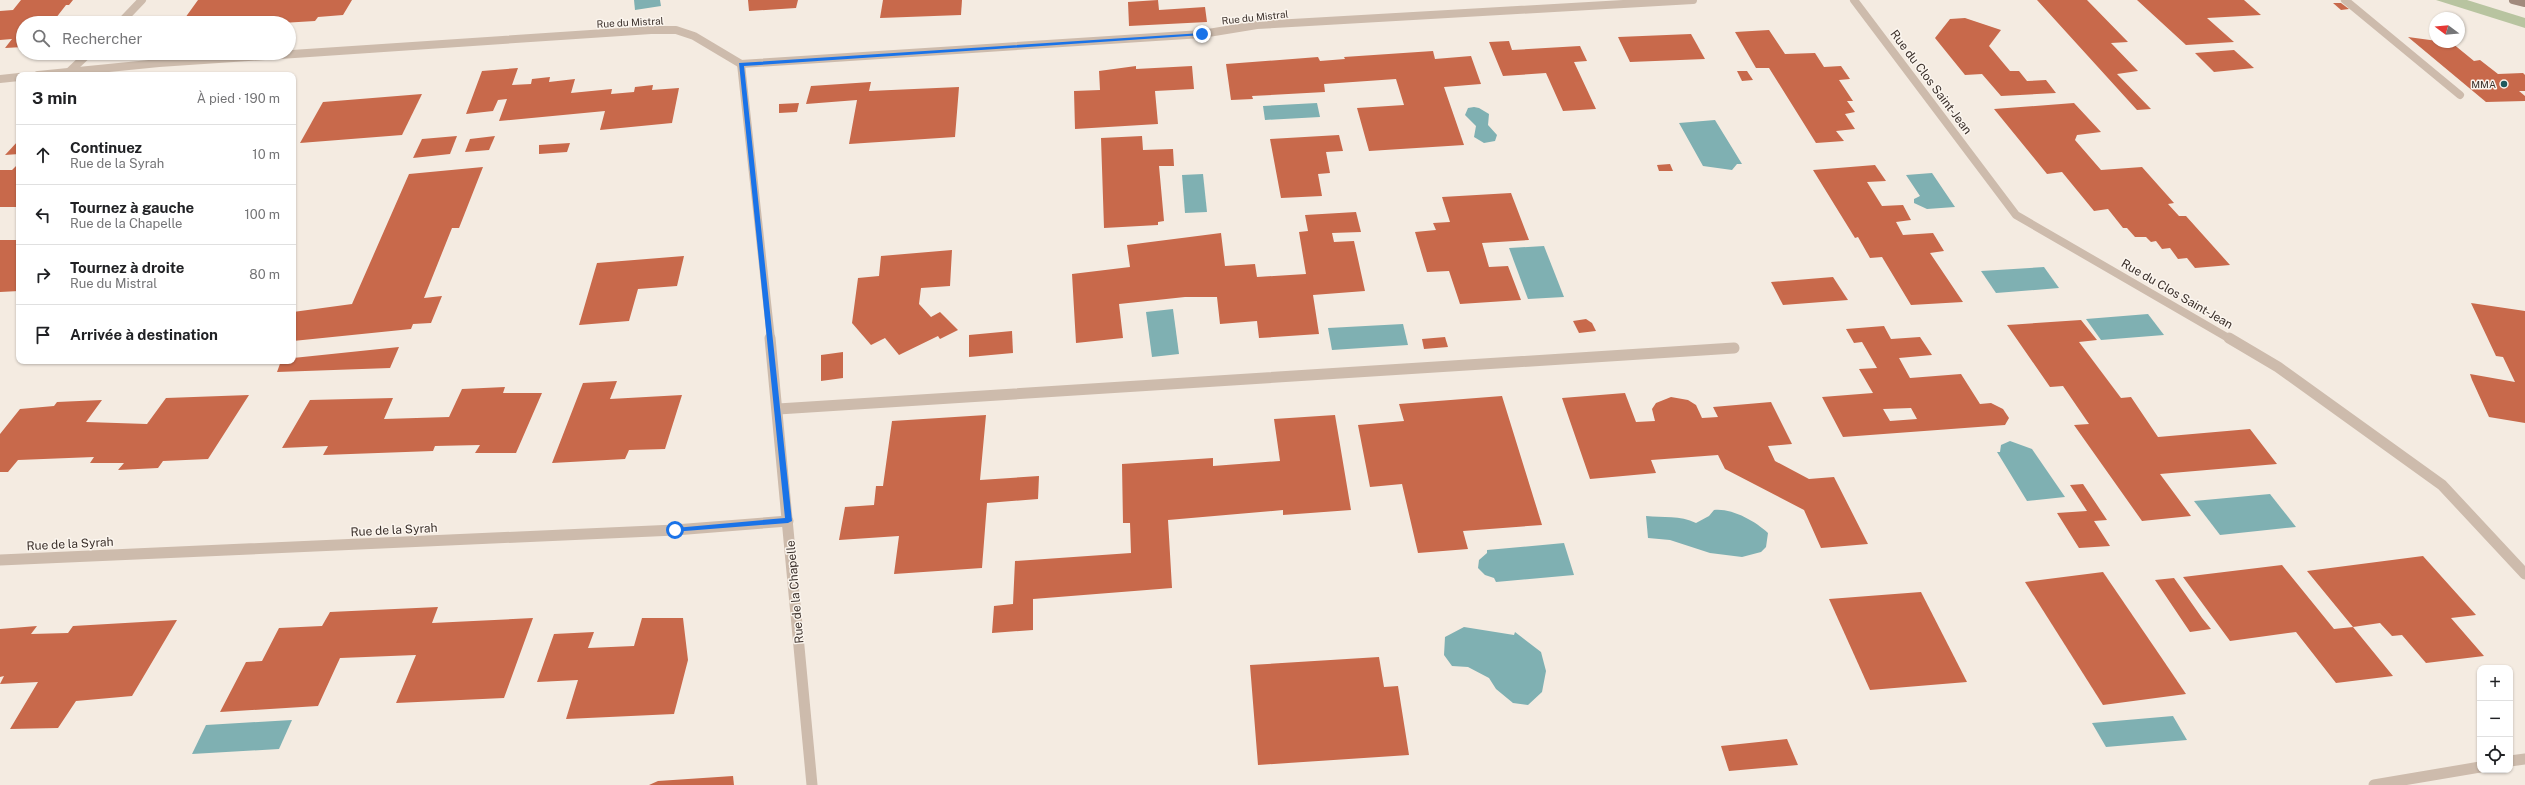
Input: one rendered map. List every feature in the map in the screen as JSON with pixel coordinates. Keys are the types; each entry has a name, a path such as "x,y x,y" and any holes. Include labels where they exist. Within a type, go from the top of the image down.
{"main road":[{"path":"2513,0 2525,4"}],"street":[{"path":"127,16 142,0"},
{"name":"Rue du Mistral","path":"296,54 651,30 676,30 694,36 741,64 1202,34 1257,25 1693,0"},
{"name":"Rue du Clos Saint-Jean","path":"1854,0 2016,215 2278,367 2442,485 2525,574"},
{"path":"2345,0 2460,95"},
{"path":"69,72 82,60"},
{"name":"Rue du Mistral","path":"69,72 204,60"},
{"name":"Rue de la Chapelle","path":"741,64 778,409 812,785"},
{"path":"0,85 3,78 16,77"},
{"path":"778,409 1734,348"},
{"name":"Rue de la Syrah","path":"0,560 675,530 788,521"},
{"path":"2513,761 2525,759"},
{"path":"2374,785 2477,768"}],"green space":[{"path":"2436,0 2467,0 2525,18 2525,28"}],"water":[{"path":"634,0 660,0 661,6 635,10"},
{"path":"1317,103 1320,117 1265,120 1263,106"},
{"path":"1468,108 1479,108 1489,114 1488,125 1497,135 1495,141 1484,143 1474,137 1476,126 1465,115"},
{"path":"1715,120 1742,164 1737,164 1732,170 1703,166 1679,123"},
{"path":"1932,173 1955,207 1927,209 1914,203 1914,199 1920,196 1906,175"},
{"path":"1203,174 1207,212 1185,213 1182,175"},
{"path":"1544,246 1564,297 1528,299 1509,248"},
{"path":"2044,267 2059,288 1996,293 1981,271"},
{"path":"1173,309 1179,354 1152,357 1146,312"},
{"path":"2148,314 2164,335 2101,340 2086,319"},
{"path":"1403,324 1408,345 1332,350 1328,328"},
{"path":"2010,441 2032,449 2065,497 2027,501 1997,452 2000,452 2001,445"},
{"path":"2270,494 2296,527 2220,535 2194,501"},
{"path":"1714,510 1736,513 1757,524 1768,533 1766,547 1761,552 1742,557 1710,553 1670,540 1648,538 1646,516 1678,518 1690,520 1696,523 1709,516"},
{"path":"1564,543 1574,575 1496,582 1494,578 1485,575 1478,568 1479,560 1487,553 1487,550"},
{"path":"1464,627 1514,635 1515,632 1541,652 1546,671 1542,692 1528,705 1513,703 1496,689 1489,678 1468,667 1452,666 1444,655 1445,637"},
{"path":"2173,716 2187,740 2106,747 2092,723"},
{"path":"292,720 279,749 192,754 206,725"}],"building":[{"path":"21,0 73,0 69,5 66,5 57,16 16,16 16,47 5,48 12,39 0,40 0,11 13,10"},
{"path":"198,0 352,0 343,15 318,17 315,21 296,22 296,16 186,16"},
{"path":"748,0 798,0 796,8 749,11"},
{"path":"883,0 962,0 961,15 880,18"},
{"path":"1158,0 1159,10 1205,7 1207,22 1129,26 1128,2"},
{"path":"2037,0 2087,0 2128,42 2111,43 2138,71 2117,74 2151,109 2137,110"},
{"path":"2137,0 2244,0 2261,15 2207,18 2234,42 2186,45"},
{"path":"2333,3 2341,3 2349,9 2341,10"},
{"path":"1965,18 2001,30 1989,46 2010,71 2019,71 2027,81 2046,80 2056,93 2001,96 1982,74 1965,75 1935,38 1950,19"},
{"path":"1769,30 1785,54 1815,53 1824,67 1841,66 1850,79 1839,80 1853,101 1847,101 1855,112 1845,114 1855,129 1836,131 1844,141 1816,143 1769,68 1756,68 1735,32"},
{"path":"1691,34 1705,59 1630,62 1618,37"},
{"path":"2408,37 2429,40 2429,48 2458,48 2474,61 2480,60 2498,74 2523,73 2525,75 2525,91 2519,91 2525,96 2525,101 2486,102"},
{"path":"1509,41 1512,50 1580,46 1587,61 1574,62 1596,109 1563,111 1546,73 1503,76 1489,42"},
{"path":"2234,50 2254,68 2214,72 2195,53"},
{"path":"1433,51 1435,59 1471,56 1481,84 1444,87 1464,145 1369,151 1357,108 1404,105 1396,79 1324,84 1325,92 1252,96 1253,99 1231,100 1226,64 1318,57 1320,61 1345,59 1344,57"},
{"path":"1136,66 1136,69 1192,66 1194,89 1155,91 1158,124 1075,129 1074,91 1100,90 1099,71"},
{"path":"518,68 512,85 531,84 532,79 550,77 549,82 575,79 571,93 612,89 611,94 634,92 635,87 653,85 652,90 679,88 672,123 600,130 605,111 499,121 507,99 498,100 493,111 466,114 482,71"},
{"path":"1737,71 1747,71 1753,80 1742,81"},
{"path":"871,82 869,91 959,87 955,137 849,144 857,100 806,104 811,86"},
{"path":"422,94 402,135 300,143 323,102"},
{"path":"799,103 797,112 779,113 779,104"},
{"path":"2074,103 2101,132 2077,135 2075,140 2101,170 2142,167 2174,203 2168,204 2179,216 2186,216 2230,265 2195,268 2187,258 2178,259 2170,248 2162,249 2156,241 2151,242 2146,237 2135,237 2127,228 2123,228 2108,209 2094,211 2062,172 2047,174 1994,109"},
{"path":"1339,135 1343,151 1326,152 1330,173 1318,174 1322,196 1281,198 1270,139"},
{"path":"457,136 450,154 413,158 422,139"},
{"path":"495,136 489,150 465,152 470,139"},
{"path":"1142,136 1143,150 1173,149 1174,166 1159,166 1164,221 1158,222 1158,225 1104,228 1101,138"},
{"path":"16,143 16,154 5,155"},
{"path":"570,143 567,152 539,154 539,145"},
{"path":"1670,164 1673,171 1659,171 1657,165"},
{"path":"1875,165 1886,181 1867,182 1882,206 1903,205 1911,220 1896,222 1903,235 1933,233 1944,251 1930,253 1963,302 1911,305 1882,257 1870,258 1858,237 1855,238 1813,170"},
{"path":"16,166 16,207 0,207 0,170 12,170"},
{"path":"483,167 459,228 452,228 424,298 442,296 431,323 413,324 411,329 296,341 296,312 352,304 409,174"},
{"path":"1511,193 1529,240 1482,243 1489,267 1508,266 1521,300 1460,304 1449,271 1427,272 1415,232 1436,230 1433,223 1450,222 1442,197"},
{"path":"1356,212 1361,232 1332,233 1334,242 1354,241 1365,291 1313,295 1319,334 1259,338 1257,321 1220,324 1217,297 1185,297 1119,304 1123,338 1076,343 1072,274 1130,267 1127,245 1221,233 1225,266 1255,264 1257,277 1306,274 1299,232 1308,231 1305,215"},
{"path":"0,240 16,240 16,291 0,292"},
{"path":"952,250 950,286 921,288 919,304 931,317 940,312 958,330 940,339 938,336 899,355 885,338 871,345 852,323 858,278 879,276 881,256"},
{"path":"684,256 677,286 638,289 629,321 579,325 597,263"},
{"path":"1833,277 1848,300 1783,305 1771,282"},
{"path":"2471,303 2525,311 2525,423 2489,417 2472,380 2470,374 2515,382 2503,357 2496,356"},
{"path":"1586,319 1592,323 1596,331 1579,333 1573,321"},
{"path":"2081,320 2097,340 2079,342 2121,398 2131,397 2158,437 2250,429 2277,464 2160,474 2191,516 2142,521 2074,425 2089,424 2063,386 2050,387 2007,325"},
{"path":"1884,326 1891,339 1920,337 1932,355 1899,358 1910,378 1961,374 1980,404 1991,403 2003,409 2009,418 2005,425 1843,437 1822,397 1873,393 1859,369 1877,368 1862,342 1854,343 1846,329","holes":["1911,408 1917,419 1890,421 1883,409"]},
{"path":"1012,331 1013,353 969,357 969,335"},
{"path":"1445,337 1448,347 1424,349 1422,339"},
{"path":"399,347 390,368 277,372 280,364 296,364 296,358"},
{"path":"843,352 843,378 821,381 821,355"},
{"path":"617,381 610,399 682,395 665,449 629,450 625,459 552,463 583,383"},
{"path":"505,387 503,393 542,393 516,453 475,453 480,445 435,446 433,451 323,455 328,446 282,448 310,400 393,398 384,419 449,417 462,389"},
{"path":"1625,393 1636,422 1655,421 1652,409 1656,403 1671,397 1688,400 1696,405 1702,418 1718,417 1713,407 1771,402 1792,444 1768,446 1775,461 1809,479 1834,477 1868,544 1821,548 1804,510 1725,469 1718,455 1651,460 1656,473 1590,479 1562,398"},
{"path":"249,395 208,459 163,461 158,468 118,470 124,463 90,463 94,457 18,460 8,472 0,472 0,434 20,409 54,406 57,402 102,400 86,422 147,424 166,398"},
{"path":"1502,396 1542,525 1463,531 1468,549 1418,553 1402,484 1370,487 1358,425 1404,421 1399,404"},
{"path":"986,415 980,480 1039,476 1038,499 987,503 982,568 894,574 899,536 839,540 845,507 874,505 876,486 883,486 892,421"},
{"path":"1335,415 1351,510 1283,515 1283,510 1168,520 1172,588 1033,599 1033,630 992,633 994,606 1013,604 1015,561 1131,553 1130,523 1123,523 1122,464 1213,458 1213,466 1280,461 1274,419"},
{"path":"2083,484 2107,520 2094,521 2110,546 2079,548 2057,513 2087,511 2070,485"},
{"path":"2423,556 2476,615 2451,618 2484,656 2426,663 2402,635 2392,636 2380,623 2353,627 2307,571"},
{"path":"2282,565 2334,629 2353,627 2393,676 2336,683 2296,632 2230,641 2183,577"},
{"path":"2103,572 2186,694 2103,705 2025,582"},
{"path":"2174,578 2211,629 2190,632 2155,580"},
{"path":"1921,592 1967,682 1870,690 1829,599"},
{"path":"438,607 432,623 533,618 504,698 396,703 416,655 340,658 318,706 220,712 246,662 262,661 279,628 322,626 330,612"},
{"path":"642,618 683,618 688,660 674,714 566,719 578,680 537,682 554,634 594,632 588,648 634,646"},
{"path":"177,620 132,696 76,701 58,728 10,729 38,682 0,684 4,676 0,677 0,629 37,626 31,634 68,633 73,626"},
{"path":"1379,657 1384,687 1398,686 1409,755 1258,765 1250,665"},
{"path":"1787,739 1798,765 1729,771 1721,746"},
{"path":"733,776 734,785 649,785 658,781"}],"place":[{"name":"MMA","path":"2504,84"}],"route":[{"path":"675,530 763,521 788,521 778,409 741,64 1202,34"}]}
